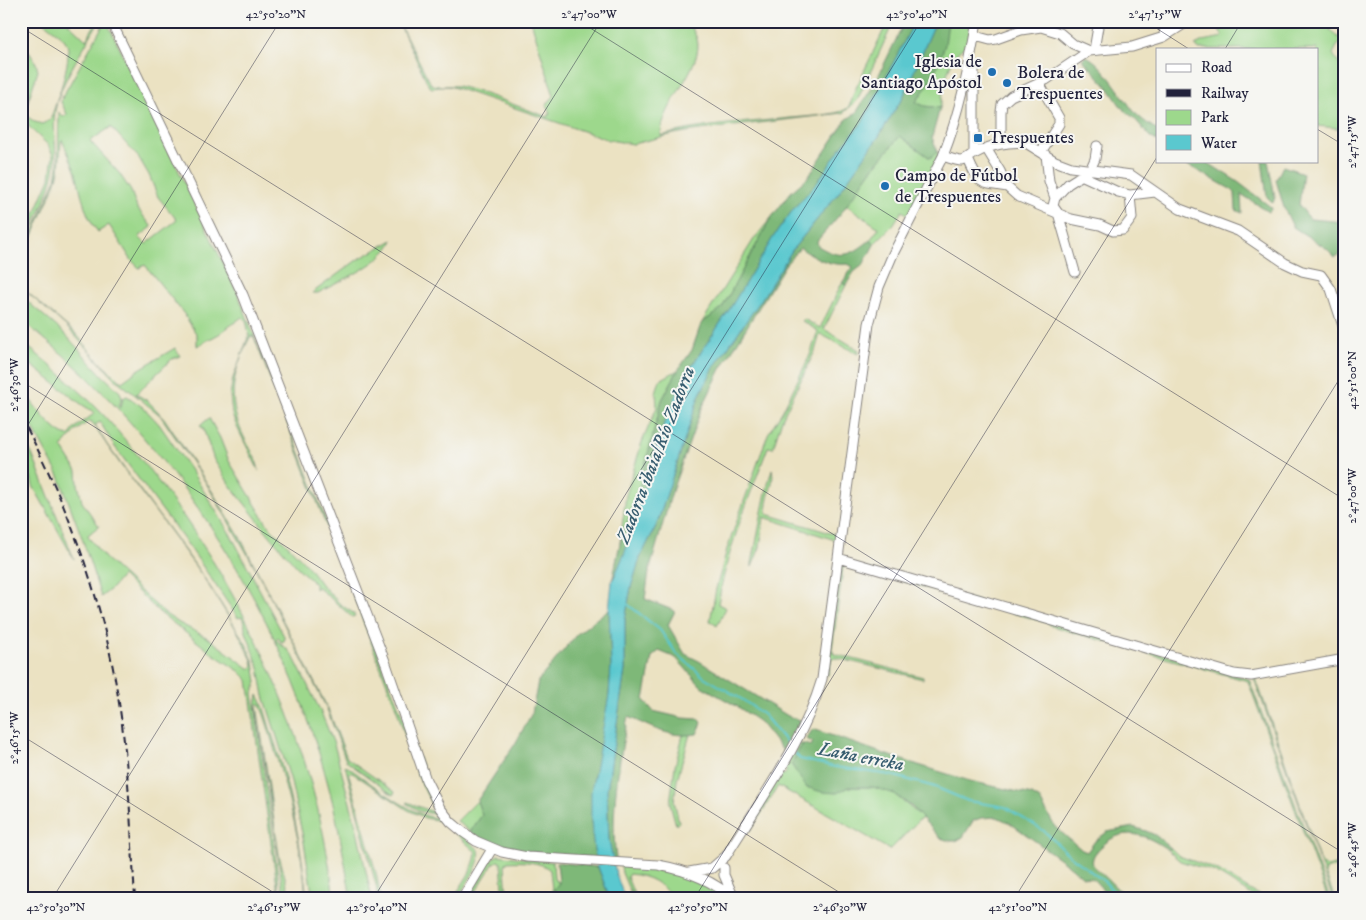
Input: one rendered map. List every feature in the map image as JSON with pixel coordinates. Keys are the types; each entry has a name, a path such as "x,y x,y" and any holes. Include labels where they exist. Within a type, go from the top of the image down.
{"street":[{"path":"111,21 242,295 386,664 429,787 440,808 452,822 476,841 492,849 520,856 647,864 675,868 710,882 734,899"},
{"path":"710,882 712,874 721,866 802,731 822,679 869,324 879,287 893,254 943,156 954,125 977,21"},
{"path":"1092,51 1099,21"},
{"path":"1164,37 1165,21"},
{"path":"1001,144 1002,104 1011,96 1039,83 1092,51 1132,47 1164,37 1186,22"},
{"path":"975,36 996,40 1041,24 1060,33 1073,44 1092,51"},
{"path":"974,67 971,156 976,177 982,183 1007,187"},
{"path":"1039,83 1059,118 1059,124 1043,154 1055,198"},
{"path":"943,156 960,161 986,148 1013,142 1026,143 1043,154 1086,173 1118,192 1130,195 1155,192"},
{"path":"1075,272 1058,214 1053,206 1055,198 1068,184 1086,173 1095,159 1098,146"},
{"path":"986,148 1007,187 1017,196 1071,219 1113,231 1123,230 1132,218 1130,195"},
{"path":"1086,173 1131,175 1180,209 1238,231 1285,263 1302,271 1321,274 1331,289 1345,332"},
{"path":"838,558 1234,674 1251,676 1345,659"},
{"path":"462,899 492,849"},
{"path":"688,872 721,866"},
{"path":"721,866 734,899"}],"green space":[{"path":"42,21 66,21 86,40 97,21 99,21 60,92 54,119 56,154 52,181 21,252 21,246 50,178 53,155 48,145 31,129 21,116 21,39 36,63 38,71 26,107 28,117 35,122 42,124 50,120 64,78 68,57 68,48 64,39"},
{"path":"398,21 431,84 448,86 432,88 429,86"},
{"path":"531,21 688,21 697,39 698,49 695,61 667,112 661,136 708,126 836,113 846,109 851,103 854,92 888,21 894,21 857,101 843,113 692,131 633,144 609,140 448,86 462,87 548,117 550,113 546,105 554,96"},
{"path":"905,21 915,21 862,123 774,236 729,310 685,376 625,552 612,582 620,543 639,488 662,400 678,370 692,350 701,324 722,308 771,218 791,192 808,177 846,120 856,113 875,83"},
{"path":"936,21 948,21 945,45 932,79 916,102 924,106 940,108 932,137 937,152 930,158 900,136 870,172 842,212 817,241 818,246 839,254 851,253 870,240 875,243 863,265 854,272 846,285 842,283 853,267 848,264 835,264 823,261 800,248 785,265 721,369 701,410 673,488 649,572 645,599 675,611 668,625 685,654 788,716 802,721 797,733 784,752 760,722 701,686 676,658 659,651 652,657 644,700 653,711 683,718 698,719 702,723 697,734 678,735 661,731 628,717 616,788 614,842 616,858 612,859 609,840 607,790 625,670 625,620 631,587 640,558 657,524 699,396 714,367 761,300 793,249 840,191 879,136 903,97"},
{"path":"948,21 973,21 969,45 956,55 952,62 945,81 940,108 924,106 915,102 921,96"},
{"path":"1215,21 1329,21 1331,31 1343,41 1337,46 1333,54 1345,74 1345,129 1318,126 1318,48 1197,48 1195,45 1203,41 1223,37"},
{"path":"107,22 238,294 440,813 438,815 420,811 406,803 433,812 434,810 417,774 397,710 254,337 252,336 239,362 233,397 238,422 259,471 237,427 232,414 230,395 233,378 249,335 246,320 242,317 219,334 197,346 197,335 184,314 145,265 139,268 132,261 109,225 98,232 93,225 84,204 76,173 62,140 59,172 21,264 56,179 58,168 59,112 64,117 67,114 61,102 63,96 103,25","holes":["111,127 139,158 149,175 158,197 177,220 146,244 139,237 152,227 137,208 131,191 119,173 90,141"]},
{"path":"1086,56 1100,66 1138,116 1156,129 1156,140 1150,137 1135,119 1122,108 1107,86 1082,59"},
{"name":"Campo de Fútbol de Trespuentes","path":"900,136 930,158 937,152 940,154 909,215 902,211 893,225 875,243 870,240 879,228 846,205"},
{"path":"1179,162 1207,162 1238,182 1272,208 1269,212 1241,194 1242,213 1236,210 1235,193 1232,190"},
{"path":"1262,162 1268,162 1275,197 1273,203 1267,197"},
{"path":"1283,166 1303,173 1299,205 1310,219 1345,222 1345,252 1335,257 1326,248 1293,227 1284,208 1276,180"},
{"path":"771,218 722,308 701,324 754,239"},
{"path":"393,240 381,256 371,264 318,293 312,293 357,260"},
{"path":"842,283 846,285 824,329 859,350 858,354 820,334 815,351 782,419 773,448 768,447 739,524 727,563 718,604 726,608 717,626 710,621 716,589 727,549 768,434 783,410 810,355 818,331 802,321 804,319 820,328"},
{"path":"21,287 76,334 99,361 66,326"},
{"path":"21,296 64,333 120,392 122,397 119,407 121,407 123,398 127,396 144,408 159,424 192,472 232,537 285,638 281,642 278,637 276,639 293,656 320,710 334,744 356,825 372,899 351,899 336,817 320,755 299,695 274,637 244,581 211,527 174,475 134,426 82,372 21,320"},
{"path":"21,341 105,416 157,479 195,533 229,589 260,647 286,708 307,770 323,834 334,899 313,899 304,842 290,778 264,696 259,668 245,629 244,619 238,618 191,549 115,447 100,422 95,425 105,442 92,422 89,421 76,431 62,447 77,471 82,502 99,526 88,535 89,538 105,558 164,613 208,638 250,669 253,666 252,660 236,629 246,644 254,663 257,682 253,693 278,876 279,899 248,680 239,671 213,654 159,612 122,576 101,597 59,476 21,406 21,388 50,423 63,434 69,436 75,428 95,413 21,357"},
{"path":"175,348 180,356 172,359 136,394 148,401 164,418 210,488 241,539 328,709 347,758 395,792 393,795 346,761 327,709 255,567 205,481 160,415 114,378 101,364 122,382"},
{"path":"678,370 662,400 639,488 620,543 626,495 642,442 657,407 656,392 660,380"},
{"path":"209,418 220,438 229,461 268,525 307,565 321,584 341,605 355,616 352,617 318,587 315,589 315,584 271,537 230,485 214,460 203,428 200,426"},
{"path":"21,434 32,454 74,559 33,486 30,472 21,457"},
{"path":"109,448 162,520 132,481"},
{"path":"772,469 773,475 767,502 767,514 837,535 835,540 764,517 760,547 752,567 764,504"},
{"path":"843,562 1249,679 1330,899 1328,899 1248,681 1079,634 1048,623 850,566 843,568 832,649 834,654 923,677 923,679 837,658 832,658 828,675 826,675 841,564"},
{"path":"609,609 611,665 609,695 591,821 596,858 504,850 488,844 470,832 482,815 477,801 515,744 532,713 538,681 577,634"},
{"path":"1254,678 1256,679 1319,859 1324,866 1328,867 1345,862 1326,870 1325,873 1335,899 1333,899"},
{"path":"258,695 265,712 289,793 299,842 268,726 259,703 257,705 279,855 290,896 284,898 256,705"},
{"path":"813,729 970,781 1032,795 1040,800 1055,827 1082,850 1087,852 1095,841 1107,832 1133,827 1155,835 1171,848 1168,850 1143,836 1134,834 1117,836 1108,841 1094,856 1093,865 1128,899 1112,899 1093,879 1083,877 1010,823 997,817 981,818 973,821 963,837 956,841 950,841 940,838 912,807 894,794 873,787 848,787 837,793 822,792 806,787 791,764 802,745 811,746 813,742 806,739"},
{"path":"690,734 677,780 674,801 679,822 676,825 670,803 675,766 683,735"},
{"path":"798,744 805,744 802,745 791,764 798,773 836,793 848,787 873,787 894,794 923,818 890,850 778,786 751,830 748,828 780,774 784,775 787,771 784,769"},
{"path":"345,765 393,799 421,814 433,818 443,817 479,850 476,868 457,899 453,899 473,865 476,852 442,821 425,818 408,810 351,772 349,775 376,873 381,899 378,899"},
{"path":"477,801 482,815 470,832 457,821"},
{"path":"1171,848 1179,856 1215,869 1265,899 1258,899 1215,872 1180,861 1168,850"},
{"path":"498,855 553,862 554,879 559,883 554,889 556,899 553,899 550,870 536,863 507,862 505,866 507,899 504,899 501,863 498,861 493,864 471,899 467,899 490,861"},
{"path":"557,862 598,867 610,899 603,899 601,894 593,894 573,899 556,899 554,889 559,883"},
{"path":"621,866 662,871 688,879 724,899 673,899 654,881 643,876 629,874 627,877 636,899 633,899"}],"water":[{"name":"Zadorra ibaia/Río Zadorra","path":"915,21 936,21 903,97 879,136 840,191 793,249 761,300 714,367 699,396 657,524 640,558 631,587 625,620 625,670 607,790 609,840 616,874 625,899 610,899 598,867 591,821 591,792 609,695 611,665 609,609 612,582 625,552 661,431 685,376 729,310 774,236 862,123"}],"waterway":[{"name":"Laña erreka","path":"626,603 660,630 676,653 704,677 764,715 790,747"},
{"name":"Laña erreka","path":"795,753 800,759 835,767 891,775 935,787 968,801 1005,807 1044,831 1069,855 1105,882 1120,899"}],"railway":[{"path":"21,417 69,520 94,592 104,628 119,703 125,752 135,899"}],"place":[{"name":"Iglesia de Santiago Apóstol","path":"992,72"},
{"name":"Bolera de Trespuentes","path":"1007,83"},
{"name":"Trespuentes","path":"978,138"},
{"name":"Campo de Fútbol de Trespuentes","path":"885,186"}]}
